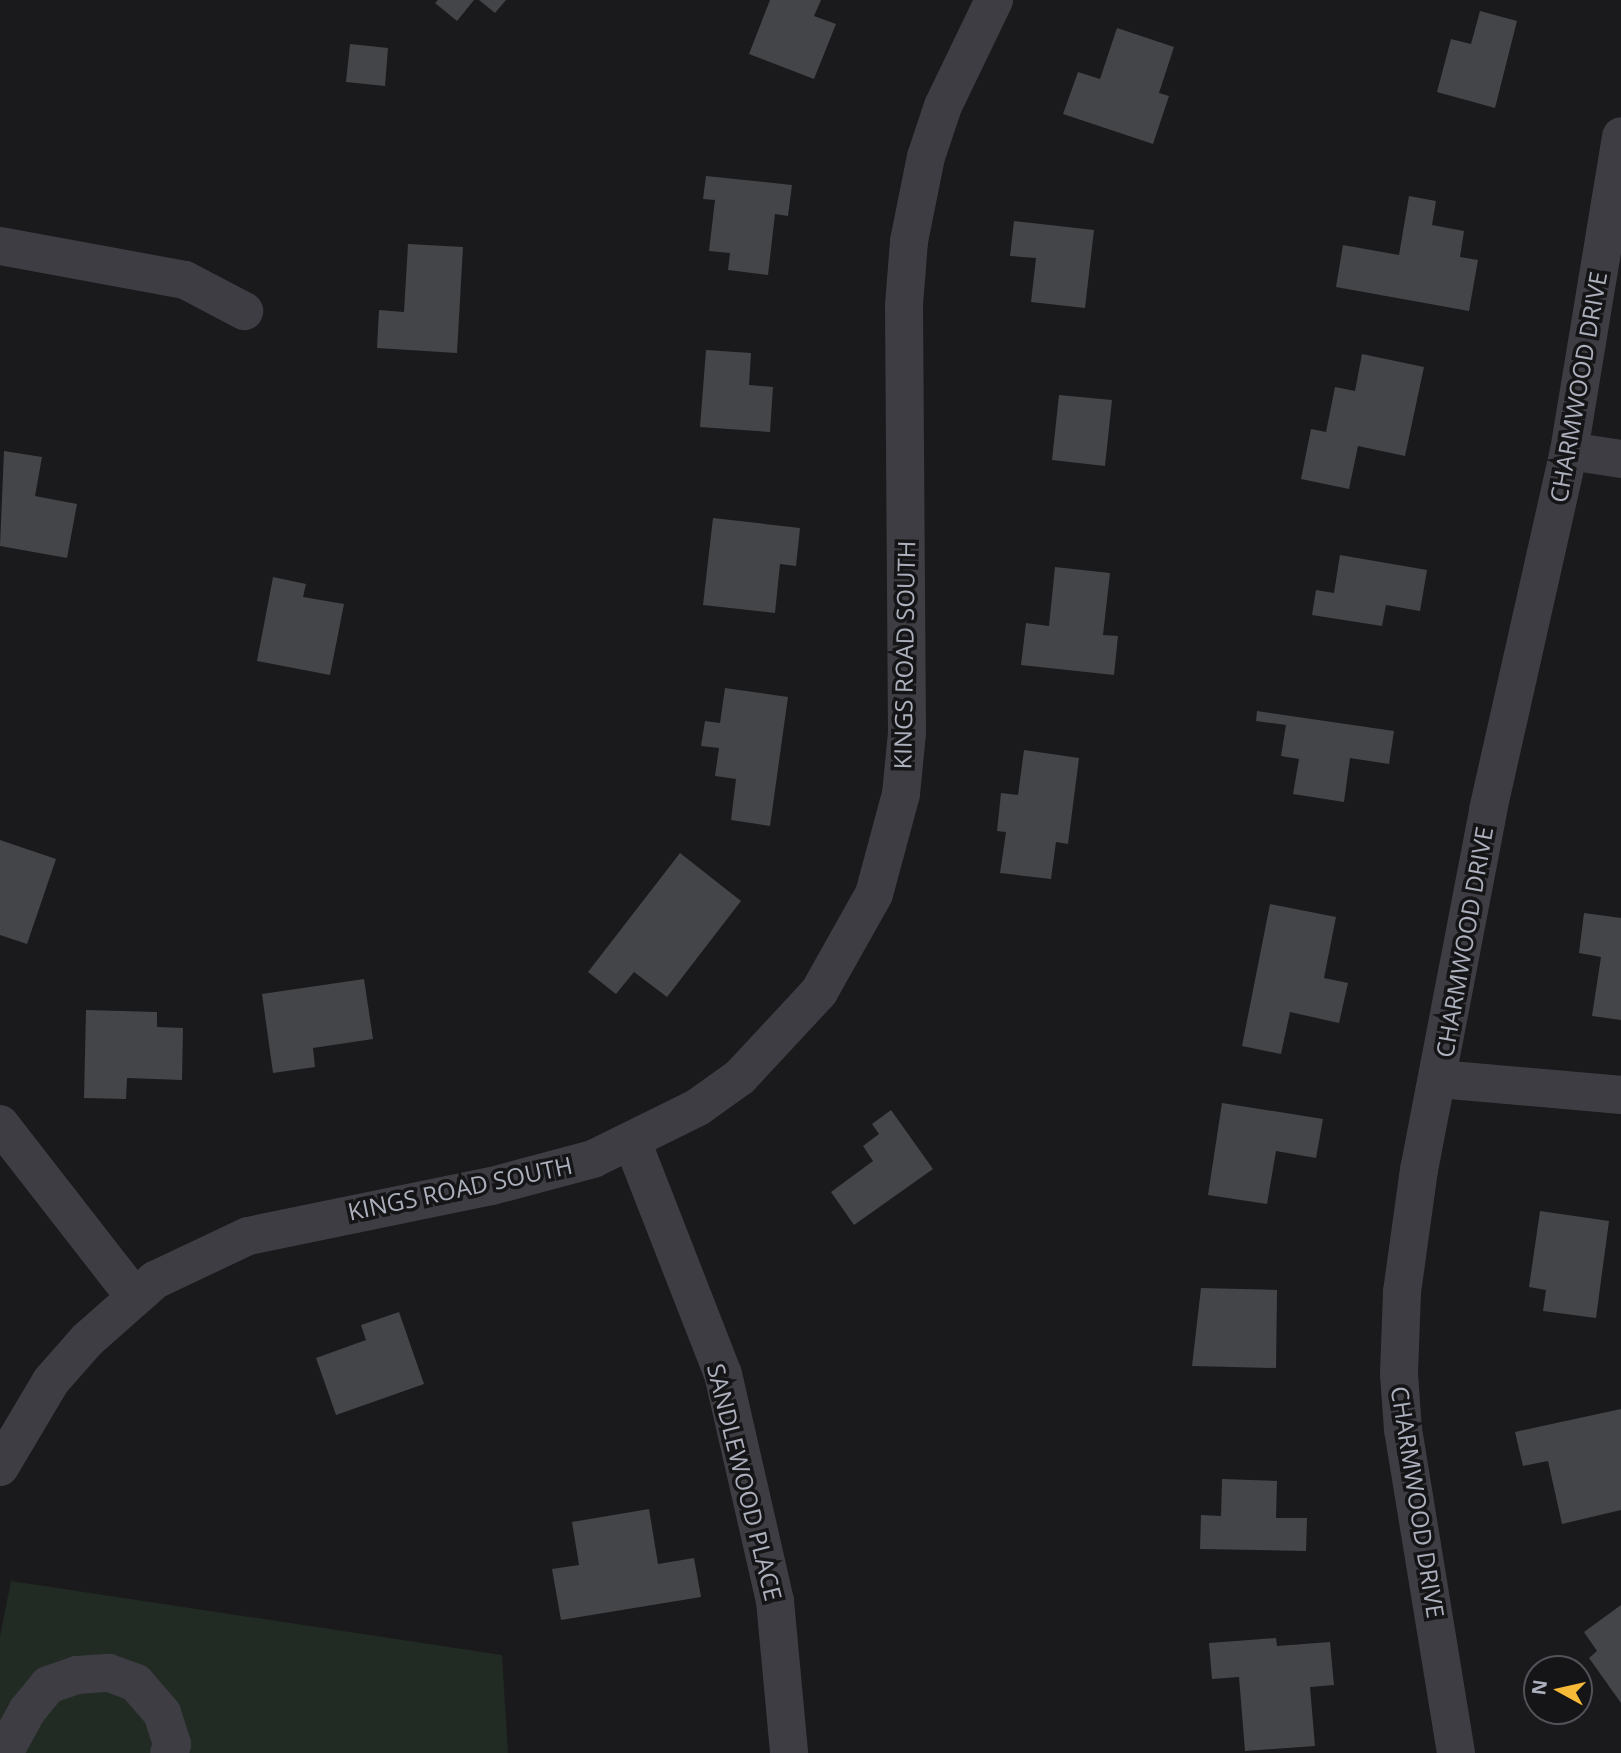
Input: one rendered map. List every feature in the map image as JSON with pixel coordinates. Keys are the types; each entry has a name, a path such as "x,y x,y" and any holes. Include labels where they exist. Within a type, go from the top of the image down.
{"street":[{"name":"KINGS ROAD SOUTH","path":"0,1467 14,1436 51,1381 87,1340 134,1296 189,1261 248,1236 492,1186 593,1159 632,1142 698,1107 740,1077 790,1028 826,981 874,894 901,794 907,733 904,305 909,241 926,157 943,106 994,0"},
{"name":"CHARMWOOD DRIVE","path":"1456,1753 1411,1485 1399,1374 1412,1225 1488,810 1569,451 1621,136"},
{"path":"0,246 186,280 244,311"},
{"path":"1569,451 1621,459"},
{"path":"1439,1079 1621,1095"},
{"path":"0,1124 134,1296"},
{"name":"SANDLEWOOD PLACE","path":"632,1142 723,1374 775,1601 789,1753"},
{"path":"5,1753 27,1711 48,1685 77,1675 108,1673 135,1683 162,1713 172,1744 169,1753"}],"shaded area":[{"path":"11,1581 502,1655 508,1753 0,1753 0,1636"}],"building":[{"path":"438,0 474,0 457,21 435,3"},
{"path":"479,0 506,0 495,13"},
{"path":"770,0 821,0 814,16 836,24 814,79 749,54"},
{"path":"1480,11 1517,21 1495,108 1437,92 1451,39 1471,44"},
{"path":"1117,28 1174,47 1159,93 1169,96 1153,144 1063,114 1078,72 1100,79"},
{"path":"350,44 388,48 385,86 346,82"},
{"path":"706,176 792,185 788,216 775,214 768,275 728,270 730,253 709,251 715,200 703,199"},
{"path":"1409,196 1436,201 1432,225 1464,231 1460,257 1478,260 1469,311 1336,287 1343,245 1399,255"},
{"path":"1014,221 1094,230 1085,308 1031,302 1036,258 1010,256"},
{"path":"408,244 463,247 457,353 377,348 379,310 404,312"},
{"path":"706,350 751,353 749,385 773,387 770,432 700,427"},
{"path":"1362,354 1424,367 1405,456 1358,446 1349,489 1301,479 1311,429 1326,432 1335,387 1355,391"},
{"path":"1059,395 1112,400 1105,466 1052,460"},
{"path":"4,451 42,457 35,496 77,504 67,558 0,546"},
{"path":"713,518 800,528 796,566 780,564 775,613 703,605"},
{"path":"1340,555 1427,570 1420,611 1386,605 1382,626 1312,615 1316,590 1334,593"},
{"path":"1055,567 1110,573 1103,635 1118,636 1114,675 1021,665 1026,623 1049,626"},
{"path":"273,577 306,584 303,597 344,604 330,675 257,661"},
{"path":"725,688 788,697 770,826 731,820 736,779 715,776 719,748 701,746 705,721 720,723"},
{"path":"1257,711 1394,731 1389,764 1350,758 1344,802 1293,794 1299,759 1281,756 1286,725 1256,721"},
{"path":"1024,750 1079,758 1068,844 1056,842 1051,879 1000,873 1006,832 997,831 1001,793 1018,795"},
{"path":"0,840 56,859 27,944 0,935"},
{"path":"680,853 741,901 667,997 634,972 616,994 588,972"},
{"path":"1270,904 1336,917 1324,978 1348,983 1339,1023 1290,1012 1281,1054 1242,1046"},
{"path":"1584,913 1621,918 1621,1020 1592,1016 1601,957 1579,953"},
{"path":"364,979 373,1039 313,1048 315,1067 273,1073 262,994"},
{"path":"86,1010 157,1012 157,1027 183,1028 182,1080 127,1078 126,1099 84,1098"},
{"path":"1222,1103 1323,1119 1316,1158 1276,1151 1267,1204 1208,1195"},
{"path":"891,1110 933,1169 854,1225 831,1192 873,1161 863,1146 879,1134 872,1124"},
{"path":"1540,1211 1609,1221 1596,1318 1543,1311 1546,1290 1529,1287"},
{"path":"1201,1288 1277,1290 1276,1368 1192,1366"},
{"path":"399,1312 424,1384 336,1415 316,1358 366,1340 361,1325"},
{"path":"1621,1409 1621,1510 1562,1524 1548,1461 1523,1466 1515,1432"},
{"path":"1222,1479 1277,1481 1276,1518 1307,1518 1306,1551 1200,1549 1201,1515 1221,1516"},
{"path":"649,1509 658,1564 694,1558 701,1597 561,1620 552,1569 579,1565 572,1522"},
{"path":"1621,1605 1621,1703 1593,1664 1592,1655 1597,1651 1584,1632"},
{"path":"1276,1638 1277,1646 1330,1642 1334,1685 1310,1687 1315,1746 1245,1751 1239,1677 1212,1679 1209,1643"}]}
